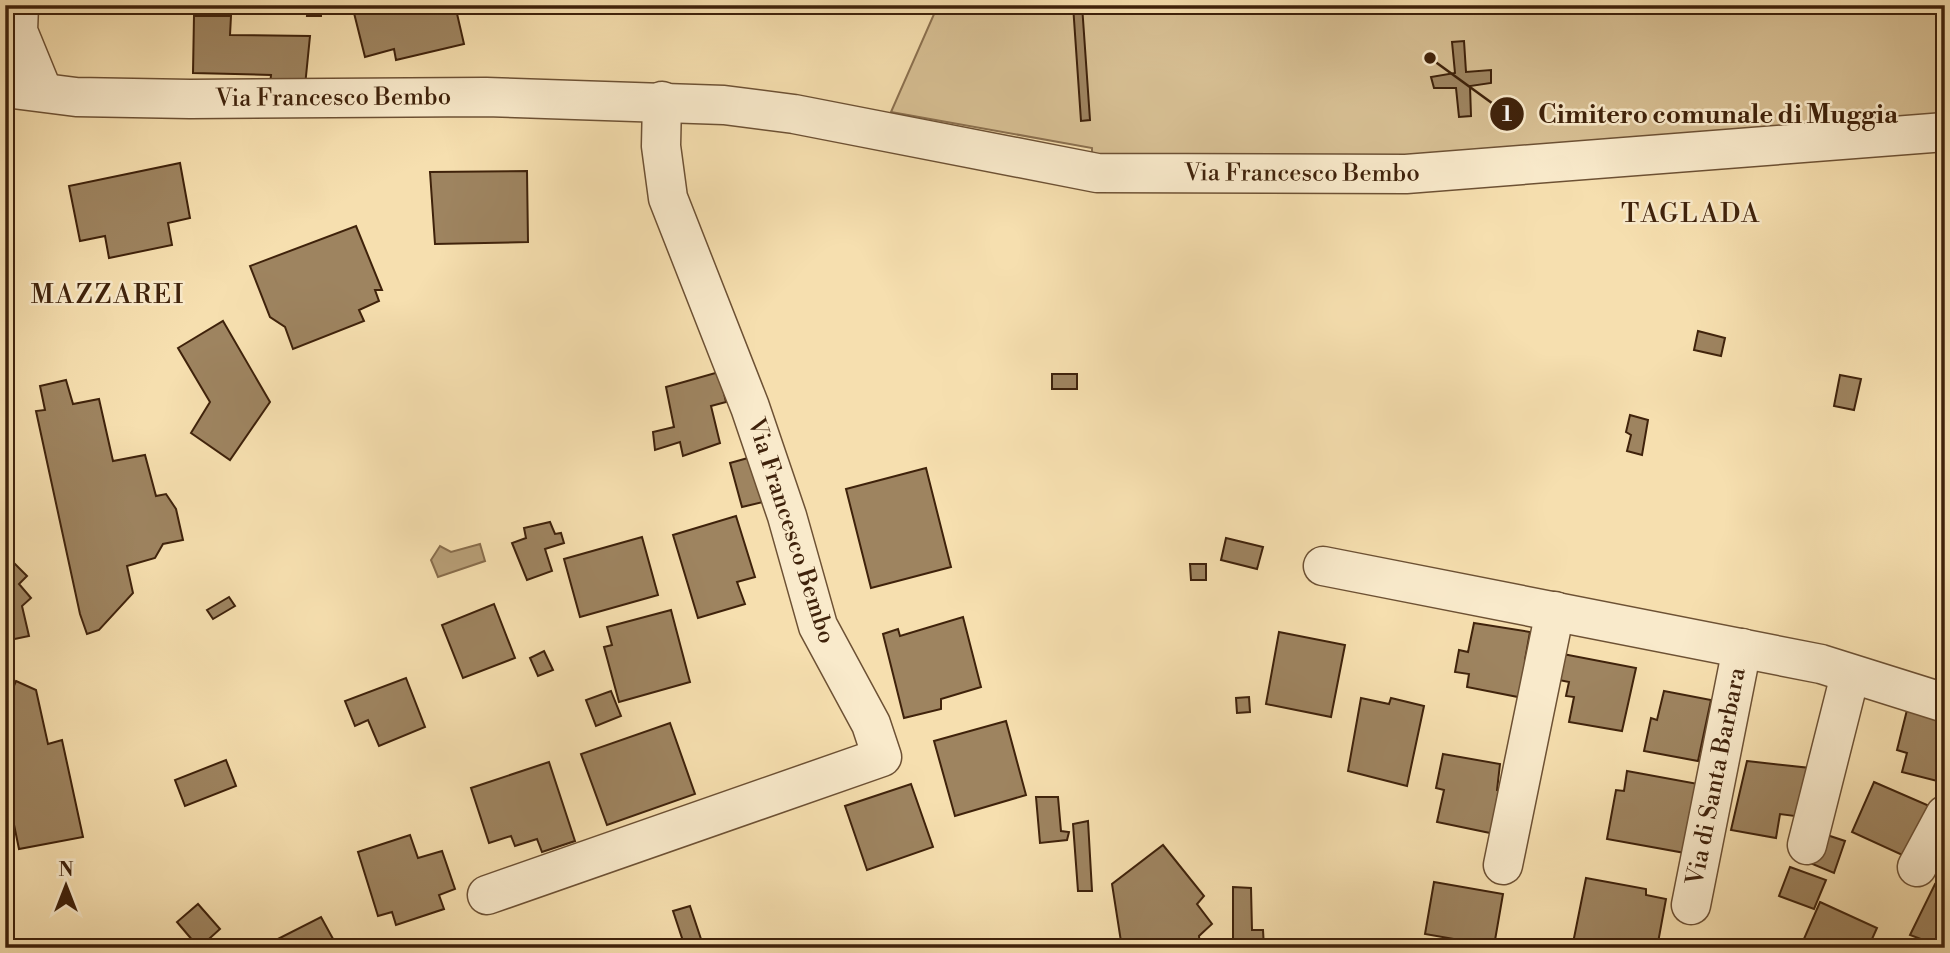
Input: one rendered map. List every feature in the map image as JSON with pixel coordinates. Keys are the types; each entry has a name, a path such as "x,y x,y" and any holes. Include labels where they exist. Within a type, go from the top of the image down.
{"street":[{"path":"19,5 18,31 43,92"},
{"name":"Via Francesco Bembo","path":"5,88 76,97 486,97 724,104 794,114 1097,173 1406,174 1945,132"},
{"name":"Via Francesco Bembo","path":"487,895 882,757 871,724 818,626 787,516 750,407 668,198 660,146 662,101"},
{"name":"Via di Santa Barbara","path":"1323,566 1821,664 1945,703"},
{"path":"1503,865 1555,611"},
{"name":"Via di Santa Barbara","path":"1691,905 1742,649"},
{"path":"1807,845 1850,675"},
{"path":"1917,867 1945,815"}],"shaded area":[{"path":"938,5 1945,5 1945,119 1400,158 1092,157 1092,148 891,112"},
{"path":"480,544 485,561 438,577 431,560 440,546 451,552"}],"building":[{"path":"308,5 321,5 321,16 307,16"},
{"path":"352,5 455,5 464,44 396,60 394,49 365,57"},
{"path":"1073,5 1082,5 1090,120 1081,121"},
{"path":"194,16 231,16 230,35 310,36 305,86 270,85 271,75 193,73"},
{"path":"1464,41 1466,72 1491,70 1491,83 1470,86 1471,116 1459,117 1456,88 1434,88 1431,77 1455,73 1452,42"},
{"path":"180,163 190,218 168,223 172,245 109,258 105,236 80,241 69,186"},
{"path":"527,171 528,242 435,244 430,172"},
{"path":"356,226 382,290 375,290 379,301 359,310 364,321 293,349 285,327 270,317 250,266"},
{"path":"223,321 270,402 230,460 191,433 210,402 178,348"},
{"path":"1698,331 1725,338 1721,356 1694,350"},
{"path":"719,372 726,402 711,406 720,443 683,456 680,442 655,450 653,432 674,427 666,387"},
{"path":"1052,374 1077,374 1077,389 1052,389"},
{"path":"1840,375 1861,379 1854,410 1834,406"},
{"path":"66,380 73,404 99,399 113,461 145,455 156,496 166,494 176,509 183,540 163,544 155,558 127,566 133,593 99,630 87,634 80,614 36,411 45,410 40,386"},
{"path":"1630,415 1648,420 1642,455 1627,451 1631,435 1626,432"},
{"path":"755,456 767,501 742,507 730,463"},
{"path":"926,468 951,567 871,588 846,489"},
{"path":"736,516 755,577 737,582 745,604 698,618 673,535"},
{"path":"550,522 555,534 561,533 564,543 545,549 552,571 527,580 512,543 526,538 524,528"},
{"path":"5,533 11,560 27,576 19,584 31,598 22,606 29,636 5,641"},
{"path":"642,537 658,595 580,617 564,559"},
{"path":"1226,538 1263,547 1257,569 1221,560"},
{"path":"1945,538 1945,607 1941,606"},
{"path":"1190,564 1206,564 1206,580 1191,580"},
{"path":"229,597 235,606 213,619 207,610"},
{"path":"494,604 515,658 463,678 442,625"},
{"path":"671,610 690,682 619,702 604,647 612,645 607,627"},
{"path":"963,617 981,687 941,699 941,709 904,718 883,634 898,629 900,636"},
{"path":"1474,623 1530,632 1525,660 1531,661 1523,698 1467,687 1469,674 1455,672 1459,650 1468,652"},
{"path":"1279,632 1345,645 1331,717 1266,704"},
{"path":"544,651 553,670 538,676 530,658"},
{"path":"1563,654 1636,668 1622,731 1569,722 1574,697 1566,696 1569,682 1559,680"},
{"path":"406,678 425,727 379,746 368,720 355,726 345,701"},
{"path":"16,681 36,690 48,744 62,740 83,837 19,849 5,781 5,690 11,693"},
{"path":"611,691 621,716 596,726 586,700"},
{"path":"1664,691 1711,700 1698,761 1644,751 1651,718 1657,720"},
{"path":"1249,697 1250,712 1237,713 1236,698"},
{"path":"1361,698 1389,704 1391,698 1424,706 1407,786 1348,771"},
{"path":"1908,706 1945,715 1945,783 1902,772 1907,753 1897,750"},
{"path":"1006,721 1026,795 955,816 934,741"},
{"path":"670,723 695,794 607,825 581,754"},
{"path":"1443,754 1500,764 1497,790 1503,792 1495,834 1437,822 1444,790 1436,788"},
{"path":"226,760 236,786 185,806 175,780"},
{"path":"1747,761 1810,768 1802,817 1780,814 1776,838 1731,830"},
{"path":"549,762 575,841 542,852 537,839 515,846 511,836 489,843 471,788"},
{"path":"1627,771 1698,784 1685,853 1607,839 1616,790 1624,791"},
{"path":"1874,782 1934,808 1911,859 1852,832"},
{"path":"911,784 933,847 867,870 845,806"},
{"path":"1036,797 1058,797 1061,831 1069,832 1067,840 1040,843"},
{"path":"1088,821 1092,891 1078,891 1073,824"},
{"path":"1821,833 1845,841 1834,873 1810,863"},
{"path":"410,835 418,858 442,851 455,889 439,895 444,909 396,925 392,912 378,916 358,852"},
{"path":"1163,845 1204,896 1197,904 1212,924 1199,936 1200,948 1122,948 1112,884"},
{"path":"1790,867 1826,880 1814,909 1779,896"},
{"path":"1586,878 1646,889 1646,895 1666,899 1657,948 1572,948"},
{"path":"1434,882 1503,894 1494,946 1425,934"},
{"path":"1935,884 1945,889 1945,948 1910,935"},
{"path":"1233,887 1251,888 1252,930 1263,930 1264,948 1233,948"},
{"path":"1820,902 1877,928 1868,948 1800,948"},
{"path":"198,904 220,929 199,948 177,922"},
{"path":"690,906 701,939 684,944 673,911"},
{"path":"321,917 338,948 265,948 264,946"}],"place":[{"name":"Cimitero comunale di Muggia","path":"1430,58"}],"district":[{"name":"TAGLADA","path":"1691,214"},
{"name":"MAZZAREI","path":"108,295"}]}
